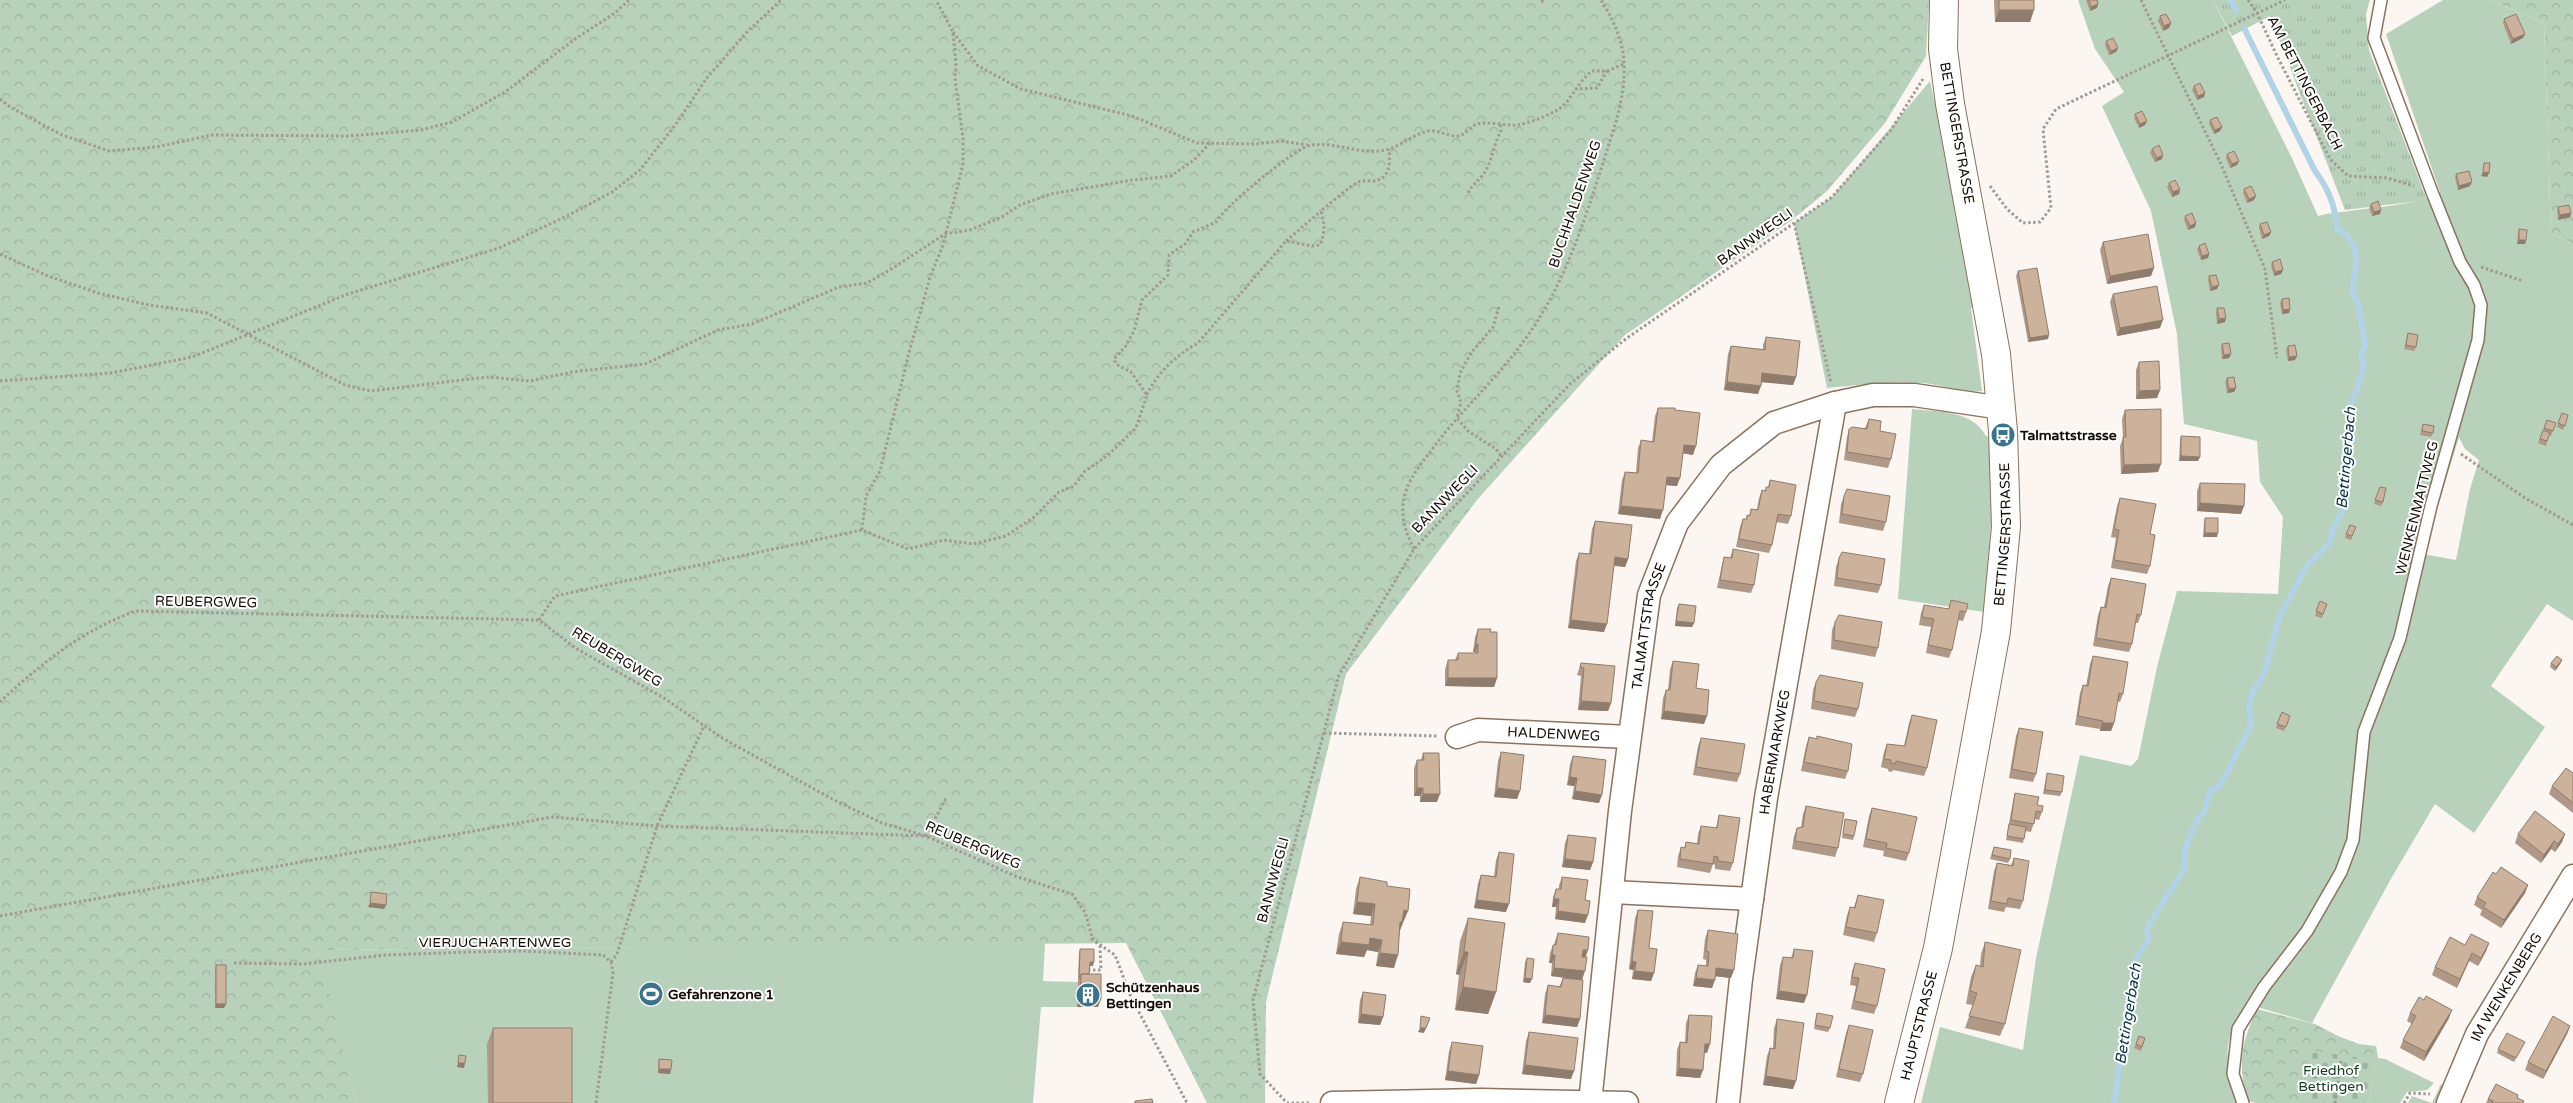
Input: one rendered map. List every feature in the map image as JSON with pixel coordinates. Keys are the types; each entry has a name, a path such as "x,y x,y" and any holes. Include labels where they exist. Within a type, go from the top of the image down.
{"street":[{"name":"BETTINGERSTRASSE","path":"1938,948 1996,632 2006,527 2002,408 1995,349 1950,104 1943,49 1944,0"},
{"name":"TALMATTSTRASSE","path":"1590,1102 1629,737 1649,594 1677,523 1721,465 1774,423 1835,403 1873,395 1914,395 2002,408"},
{"name":"HABERMARKWEG","path":"1728,1103 1766,798 1835,403"},
{"name":"HALDENWEG","path":"1467,733 1629,737"},
{"name":"IM WENKENBERG","path":"2448,1103 2477,1034 2573,876"},
{"path":"1612,892 1752,899"},
{"name":"HAUPTSTRASSE","path":"1899,1103 1938,948"},
{"path":"1332,1103 1626,1103"}],"lane":[{"name":"WENKENMATTWEG","path":"2243,1103 2233,1074 2238,1029 2250,1009 2307,931 2341,872 2350,848 2356,820 2364,732 2400,638 2449,444 2478,340 2481,305 2432,192 2374,38 2381,0"}],"path":[{"path":"0,99 10,107 62,135 109,151 156,147 212,135 348,136 421,130 452,122 505,92 575,39 615,13 628,0"},
{"path":"0,381 111,373 192,357 348,294 498,248 612,192 640,170 676,124 706,79 746,33 781,0"},
{"path":"936,0 953,32 978,66 1020,89 1132,116 1197,143 1256,144 1281,142 1310,145 1327,144 1364,151 1389,149 1430,131 1457,136 1464,134 1477,124 1500,123 1518,125 1555,112 1570,98 1574,88 1592,71 1608,71 1624,64"},
{"path":"1542,0 1543,5"},
{"name":"BUCHHALDENWEG","path":"1414,548 1406,532 1402,514 1406,490 1415,472 1458,418 1524,342 1558,286 1582,228 1621,104 1624,64 1620,41 1612,17 1601,0"},
{"path":"2141,0 2220,162 2265,269 2278,358"},
{"name":"AM BETTINGERBACH","path":"2248,0 2257,13 2330,159 2348,176 2388,178 2432,192"},
{"path":"1987,183 2007,209 2023,223 2040,222 2050,208 2043,129 2048,118 2056,108 2285,0"},
{"path":"862,530 866,496 880,471 919,315 945,234 963,164 963,138 955,79 956,65 953,32"},
{"name":"BANNWEGLI","path":"1309,1103 1287,1103 1260,1074 1253,1000 1339,675 1414,548 1570,384 1627,338 1832,197 1891,130 1943,49"},
{"path":"1574,88 1597,88 1608,71"},
{"path":"1468,192 1486,170 1496,144 1497,136 1501,131 1500,123"},
{"path":"0,254 48,276 98,293 150,305 207,313 345,385 371,391 487,378 530,381 572,372 645,364 718,330 752,324 839,287 867,282 893,268 945,234 970,230 1002,217 1020,205 1051,194 1132,180 1171,176 1194,160 1211,142"},
{"path":"1147,395 1131,372 1116,364 1114,359 1125,347 1134,331 1142,300 1168,275 1169,255 1185,244 1192,232 1216,222 1220,214 1239,199 1246,189 1270,174 1297,150 1310,145"},
{"path":"539,620 555,596 862,530 908,549 944,540 973,544 1006,536 1032,518 1059,492 1074,486 1085,471 1107,456 1136,428 1147,395 1166,367 1181,352 1198,343 1286,241 1326,205 1359,182 1377,180 1387,173 1390,165 1389,149"},
{"path":"1286,241 1312,246 1320,245 1324,237 1325,224 1321,211"},
{"path":"1794,223 1835,403"},
{"path":"2467,274 2482,267 2523,281"},
{"path":"1499,307 1493,327 1471,353 1460,373 1457,392 1461,402 1458,418 1468,431 1496,449 1502,457"},
{"path":"2449,444 2525,498 2573,525"},
{"name":"REUBERGWEG","path":"0,702 50,658 113,619 136,611 539,620 578,649 664,698 704,726 834,800 882,823 926,836 1015,876 1072,894 1085,912 1093,940 1115,955 1131,997 1187,1103"},
{"path":"596,1103 613,973 611,962 617,954 657,826 704,726"},
{"path":"1324,733 1467,733"},
{"path":"0,916 552,817 657,826 926,836 946,798"},
{"path":"1088,970 1101,970 1100,945"},
{"name":"VIERJUCHARTENWEG","path":"234,963 303,964 386,955 522,951 598,953 611,962"},
{"path":"2335,1103 2342,1060"}],"green space":[{"path":"0,0 1929,0 1926,56 1885,123 1827,191 1792,220 1625,335 1477,500 1346,674 1266,1002 1265,1103 1207,1103 1126,943 319,950 356,1103 0,1103"},
{"path":"2078,0 2213,0 2291,156 2318,216 2398,205 2440,192 2386,34 2443,0 2490,0 2544,23 2551,233 2573,244 2573,621 2547,604 2491,686 2545,727 2474,833 2435,804 2392,877 2312,1023 2247,1004 2232,1029 2229,1040 2228,1063 2236,1103 1921,1103 1940,1027 2023,1050 2036,958 2080,755 2131,766 2138,759 2157,667 2177,591 2278,594 2283,517 2260,482 2257,441 2184,424 2177,334 2151,211 2102,106 2124,92 2095,49","holes":["2459,437 2465,449 2479,460 2470,489 2456,560 2423,554"]},
{"path":"2213,0 2370,0 2366,14 2369,50 2427,200 2345,210 2270,16 2232,36"},
{"path":"2490,0 2573,0 2573,244 2551,233 2544,23"},
{"path":"1930,81 1979,306 1971,308 1982,391 1973,392 1929,384 1909,383 1827,388 1794,223 1832,197"},
{"path":"1912,409 1943,412 1963,417 1980,427 1986,436 1993,437 1991,523 1984,612 1898,599"},
{"path":"1045,943 1043,981 1078,982 1077,1007 1041,1007 1033,1103 356,1103 318,950"},
{"path":"2257,1009 2315,1024 2359,1044 2376,1046 2378,1058 2319,1103 2255,1103 2246,1100 2242,1074 2244,1044"},
{"name":"Friedhof Bettingen","path":"2309,1050 2375,1060 2369,1103 2301,1103"},
{"path":"2378,1058 2385,1059 2434,1083 2427,1090 2407,1092 2400,1103 2369,1103 2375,1060"},
{"path":"2441,1084 2444,1088 2438,1103 2432,1103"},
{"path":"2412,1096 2432,1103 2408,1103"}],"building":[{"path":"1999,0 2034,0 2034,10 1999,10"},
{"path":"2089,0 2097,0 2098,4 2091,7"},
{"path":"2166,14 2171,23 2164,26 2160,16"},
{"path":"2516,14 2525,34 2513,39 2504,19"},
{"path":"2113,38 2118,48 2111,51 2106,41"},
{"path":"2200,83 2205,93 2198,96 2194,86"},
{"path":"2142,111 2147,121 2140,124 2135,114"},
{"path":"2217,117 2222,127 2215,130 2210,120"},
{"path":"2159,145 2163,155 2157,158 2152,149"},
{"path":"2234,151 2239,161 2232,164 2227,154"},
{"path":"2484,163 2490,163 2489,173 2483,172"},
{"path":"2469,171 2472,182 2459,186 2456,174"},
{"path":"2175,180 2180,189 2173,192 2169,183"},
{"path":"2251,186 2256,196 2249,199 2244,189"},
{"path":"2378,201 2381,210 2374,212 2371,204"},
{"path":"2569,205 2571,213 2560,215 2558,207"},
{"path":"2192,213 2196,223 2190,226 2185,216"},
{"path":"2267,222 2271,232 2264,235 2260,224"},
{"path":"2519,229 2527,230 2526,240 2519,240"},
{"path":"2148,234 2154,268 2110,276 2103,242"},
{"path":"2205,243 2209,254 2202,256 2199,246"},
{"path":"2280,259 2283,270 2275,272 2272,262"},
{"path":"2037,268 2049,335 2030,338 2018,271"},
{"path":"2216,275 2219,285 2212,287 2209,276"},
{"path":"2157,286 2163,320 2120,328 2113,294"},
{"path":"2289,298 2290,309 2283,310 2282,299"},
{"path":"2217,308 2224,308 2226,318 2219,319"},
{"path":"2408,333 2418,335 2416,347 2406,345"},
{"path":"1766,337 1800,341 1796,377 1762,373 1761,386 1727,382 1731,346 1765,350"},
{"path":"2229,343 2231,354 2224,355 2222,344"},
{"path":"2295,345 2297,356 2289,357 2288,346"},
{"path":"2159,361 2160,390 2139,391 2139,362"},
{"path":"2234,377 2236,388 2229,389 2227,378"},
{"path":"1658,408 1675,408 1675,410 1700,413 1696,446 1684,445 1680,478 1667,477 1663,510 1621,506 1625,472 1638,473 1641,440 1654,442"},
{"path":"2161,409 2161,464 2124,465 2123,437 2126,437 2125,410"},
{"path":"2562,413 2568,415 2565,426 2558,423"},
{"path":"1869,419 1881,421 1880,431 1896,434 1891,459 1847,452 1849,429 1852,427 1867,429"},
{"path":"2547,420 2556,423 2553,431 2544,428"},
{"path":"2423,424 2434,426 2433,433 2422,431"},
{"path":"2543,430 2550,433 2547,441 2540,439"},
{"path":"2181,436 2200,437 2200,457 2181,456"},
{"path":"1770,480 1796,485 1791,516 1778,514 1772,545 1739,539 1743,519 1747,519 1747,515 1750,516 1751,509 1758,510 1762,490 1766,491"},
{"path":"2200,483 2245,484 2244,506 2200,503"},
{"path":"2380,487 2386,488 2383,502 2375,500"},
{"path":"1847,489 1890,496 1886,522 1842,514 1844,496"},
{"path":"2120,498 2156,504 2150,534 2155,535 2150,566 2114,560 2119,530 2114,529"},
{"path":"2205,518 2218,518 2218,533 2205,533"},
{"path":"1595,521 1632,525 1628,559 1615,557 1607,624 1571,620 1579,553 1591,554"},
{"path":"2350,525 2356,527 2352,536 2346,534"},
{"path":"1733,549 1759,554 1754,585 1720,580 1724,557 1732,558"},
{"path":"1842,552 1885,559 1881,585 1837,578 1839,558"},
{"path":"2111,578 2146,584 2141,615 2137,614 2132,644 2096,638 2101,607 2106,608"},
{"path":"1951,600 1968,604 1966,612 1960,611 1952,650 1928,645 1934,619 1922,617 1924,605 1949,609"},
{"path":"2320,601 2327,604 2323,614 2316,611"},
{"path":"1679,604 1696,606 1694,623 1676,621"},
{"path":"1839,615 1882,622 1878,648 1834,640 1835,622"},
{"path":"1478,629 1491,629 1490,632 1497,632 1497,678 1448,678 1448,660 1458,660 1458,653 1478,653 1478,644 1476,644"},
{"path":"2093,656 2128,662 2123,694 2119,693 2114,723 2102,723 2103,721 2078,716 2083,685 2088,686"},
{"path":"2557,656 2562,660 2556,667 2551,663"},
{"path":"1673,661 1699,664 1696,688 1709,690 1707,716 1664,711 1666,690 1670,690"},
{"path":"1581,663 1615,666 1611,703 1581,701 1584,668 1580,667"},
{"path":"1820,675 1863,683 1858,709 1814,701 1816,682"},
{"path":"2282,712 2290,716 2286,727 2277,724"},
{"path":"1912,715 1937,720 1927,768 1896,761 1895,764 1891,763 1891,760 1884,759 1887,744 1905,746"},
{"path":"2019,728 2043,732 2036,774 2012,769"},
{"path":"1817,736 1852,744 1848,771 1804,762 1809,737 1817,739"},
{"path":"1701,738 1745,744 1740,774 1696,767"},
{"path":"1501,752 1524,755 1520,791 1497,788"},
{"path":"1423,753 1439,753 1440,794 1423,794 1423,788 1417,788 1417,760 1424,760"},
{"path":"1573,756 1606,760 1602,795 1575,791 1577,778 1570,777"},
{"path":"2566,768 2573,773 2573,803 2552,786"},
{"path":"2047,773 2064,776 2062,792 2045,790"},
{"path":"2015,793 2039,797 2037,805 2043,806 2042,812 2036,811 2034,824 2011,820"},
{"path":"1806,806 1844,813 1838,848 1795,841 1797,828 1803,827"},
{"path":"1872,808 1917,817 1909,853 1886,848 1887,843 1866,839"},
{"path":"2535,811 2565,834 2558,844 2554,841 2544,855 2518,834"},
{"path":"1719,815 1740,818 1733,863 1718,861 1718,857 1714,856 1713,864 1680,859 1681,847 1685,848 1686,842 1699,844 1701,826 1717,828"},
{"path":"1845,819 1857,821 1854,836 1843,834"},
{"path":"2009,824 2026,827 2024,839 2007,836"},
{"path":"1568,835 1596,838 1593,862 1565,859"},
{"path":"1994,847 2011,850 2010,859 1992,855"},
{"path":"1499,852 1514,854 1509,904 1477,900 1481,875 1496,877"},
{"path":"2014,858 2029,861 2023,901 2008,898 2007,904 1991,901 1997,863 2013,866"},
{"path":"2501,867 2528,885 2504,920 2483,907 2486,903 2477,897 2493,872 2496,874"},
{"path":"1360,877 1387,882 1387,886 1410,889 1408,911 1404,910 1402,922 1400,922 1398,955 1380,953 1382,940 1370,938 1369,945 1341,942 1343,922 1373,925 1375,904 1357,902"},
{"path":"1562,877 1588,880 1585,900 1590,901 1588,915 1558,911 1559,899 1554,899 1556,889 1561,889"},
{"path":"371,892 387,894 386,905 370,903"},
{"path":"1858,895 1884,900 1877,933 1846,927 1850,907 1855,908"},
{"path":"1638,910 1653,911 1649,948 1657,949 1654,973 1635,971 1636,962 1632,961"},
{"path":"1468,918 1505,923 1496,992 1463,987 1468,952 1464,952"},
{"path":"1708,930 1738,934 1734,970 1716,968 1715,980 1696,978 1698,965 1708,966 1709,952 1706,951"},
{"path":"1558,933 1589,937 1588,950 1583,950 1582,957 1587,957 1585,971 1554,968 1555,955 1552,955 1553,945 1556,945"},
{"path":"2471,934 2489,943 2481,958 2472,953 2460,979 2435,967 2450,937 2465,945"},
{"path":"1985,942 2021,950 2005,1024 1969,1016 1977,993 1970,991 1976,965 1983,967"},
{"path":"1080,949 1094,949 1094,962 1090,962 1089,974 1081,974 1079,978"},
{"path":"1794,949 1813,951 1807,995 1779,991 1783,957 1793,958"},
{"path":"1527,958 1534,959 1532,979 1525,978"},
{"path":"1855,963 1885,969 1877,1006 1854,1001 1859,978 1852,977"},
{"path":"216,965 226,965 226,1004 216,1004"},
{"path":"1081,974 1101,974 1101,999 1080,998"},
{"path":"1563,978 1583,980 1580,1019 1545,1015 1548,985 1561,987"},
{"path":"1363,992 1386,995 1383,1017 1361,1014"},
{"path":"2426,996 2452,1010 2426,1052 2403,1040 2416,1016 2410,1013 2419,997 2424,1000"},
{"path":"1817,1013 1833,1016 1830,1028 1815,1025"},
{"path":"1689,1015 1712,1016 1710,1044 1705,1044 1703,1070 1679,1068 1680,1042 1687,1043"},
{"path":"1421,1016 1430,1018 1426,1028 1420,1028"},
{"path":"2553,1016 2570,1026 2546,1071 2528,1062"},
{"path":"1777,1019 1804,1023 1796,1081 1766,1076 1770,1048 1775,1049"},
{"path":"1849,1025 1873,1030 1863,1074 1839,1069"},
{"path":"493,1028 572,1028 572,1103 493,1103"},
{"path":"1529,1032 1578,1038 1574,1071 1525,1065"},
{"path":"2507,1033 2525,1042 2516,1058 2498,1049"},
{"path":"2139,1036 2145,1038 2142,1047 2136,1044"},
{"path":"1452,1042 1483,1046 1479,1075 1448,1071"},
{"path":"459,1055 466,1056 465,1063 458,1063"},
{"path":"659,1059 672,1060 671,1069 659,1069"},
{"path":"2496,1084 2518,1095 2517,1098 2524,1101 2523,1103 2493,1103 2493,1101 2488,1099"},
{"path":"1152,1099 1153,1103 1135,1103 1135,1101"}],"waterway":[{"name":"Bettingerbach","path":"2230,0 2236,11"},
{"name":"Bettingerbach","path":"2114,1103 2135,961 2148,940 2147,928 2185,868 2185,848 2197,820 2204,811 2211,790 2220,786 2251,725 2249,707 2252,694 2265,671 2279,618 2306,567 2329,544 2334,527 2345,506 2342,487 2351,434 2349,408 2364,366 2361,354 2365,346 2358,302 2352,292 2356,265 2354,248 2345,234 2337,229 2333,206 2324,184 2315,171 2245,30"}],"place":[{"name":"Talmattstrasse","path":"2003,435"},
{"name":"Gefahrenzone 1","path":"651,994"},
{"name":"Schützenhaus Bettingen","path":"1088,995"}]}
